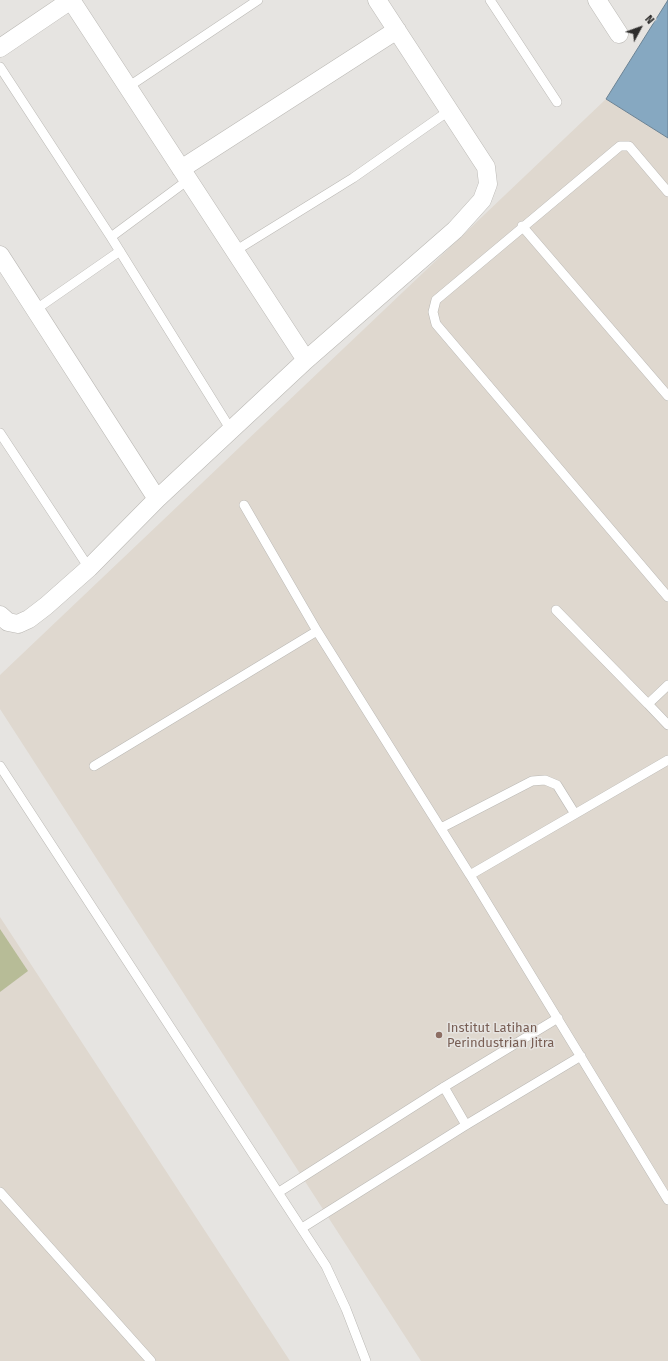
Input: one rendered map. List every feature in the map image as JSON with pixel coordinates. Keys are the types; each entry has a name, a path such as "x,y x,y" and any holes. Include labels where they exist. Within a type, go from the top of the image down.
{"street":[{"path":"0,48 71,0 306,360"},
{"path":"597,0 619,34"},
{"path":"0,615 8,622 18,624 29,619 89,568 157,500 231,430 306,360 455,230 482,200 488,184 486,167 397,30 385,3"},
{"path":"185,175 397,30"},
{"path":"0,254 157,500"}],"lane":[{"path":"128,87 258,0"},
{"path":"490,0 557,102"},
{"path":"0,67 120,251 231,430"},
{"path":"235,251 353,178 450,110"},
{"path":"668,192 629,146 620,146 522,226 436,300 433,312 436,324 668,597"},
{"path":"111,237 185,175"},
{"path":"522,226 668,396"},
{"path":"35,310 120,251"},
{"path":"0,433 89,568"},
{"path":"244,505 316,632 441,828 668,1200"},
{"path":"556,610 668,725"},
{"path":"94,766 316,632"},
{"path":"648,704 668,685"},
{"path":"470,875 668,760"},
{"path":"0,766 326,1266 346,1309 366,1361"},
{"path":"441,828 532,781 545,780 557,785 575,814"},
{"path":"279,1192 444,1087 558,1018"},
{"path":"302,1228 466,1125 581,1056"},
{"path":"444,1087 466,1125"},
{"path":"0,1192 151,1361"}],"shaded area":[{"name":"Institut Latihan Perindustrian Jitra","path":"606,99 668,138 668,1361 421,1361 0,709 0,675"},
{"path":"0,917 290,1361 0,1361"}],"green space":[{"path":"0,929 28,971 0,992"}],"water":[{"path":"668,0 668,138 606,99"}],"place":[{"name":"Institut Latihan Perindustrian Jitra","path":"439,1035"}]}
